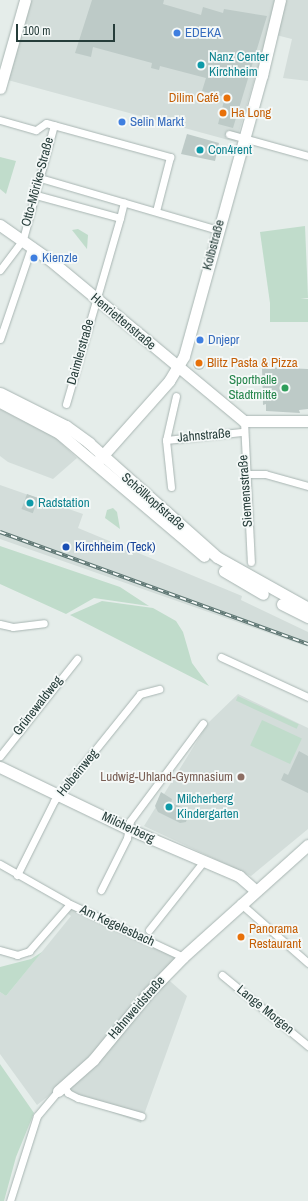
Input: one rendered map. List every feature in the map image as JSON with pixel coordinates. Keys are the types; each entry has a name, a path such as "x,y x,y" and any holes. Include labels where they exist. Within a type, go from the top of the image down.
{"street":[{"path":"0,88 24,0"},
{"name":"Kolbstraße","path":"99,459 177,368 188,344 280,0"},
{"path":"0,120 36,130 46,123 170,157 156,211"},
{"name":"Otto-Mörike-Straße","path":"0,339 27,242 36,195 54,125"},
{"path":"229,134 308,156"},
{"path":"40,178 218,230"},
{"path":"36,195 120,218"},
{"name":"Daimlerstraße","path":"66,404 124,202"},
{"name":"Henriettenstraße","path":"0,225 27,242 96,299 243,427"},
{"path":"0,270 27,242"},
{"name":"Schöllkopfstraße","path":"0,393 59,422 214,564 308,617"},
{"path":"166,440 176,396"},
{"name":"Schöllkopfstraße","path":"0,402 59,432 99,459 217,557 308,608"},
{"name":"Jahnstraße","path":"171,487 166,440 243,427 308,421"},
{"name":"Siemensstraße","path":"243,427 251,562"},
{"path":"245,474 265,474 308,486"},
{"path":"0,624 13,627 44,623"},
{"path":"221,657 308,697"},
{"name":"Grünewaldweg","path":"0,756 77,659"},
{"name":"Holbeinweg","path":"17,875 54,801 60,796 140,694 159,688"},
{"path":"101,890 129,829 130,821 203,723"},
{"name":"Milcherberg","path":"0,767 129,829 203,862 240,876 255,890"},
{"name":"Hahnweidstraße","path":"10,1201 37,1116 61,1089 94,1060 149,992 183,958 255,890 308,845"},
{"path":"149,930 203,862"},
{"path":"0,864 66,902"},
{"name":"Am Kegelesbach","path":"0,950 16,955 29,951 70,904 183,958"},
{"path":"240,904 308,963"},
{"name":"Lange Morgen","path":"222,975 308,1046"},
{"path":"61,1089 78,1098 141,1116"}],"shaded area":[{"path":"27,0 308,0 308,81 283,78 292,39 268,33 236,142 4,79"},
{"path":"0,409 56,438 77,458 53,479 8,462 0,456"},
{"path":"0,485 83,514 78,528 242,596 241,600 308,632 308,647 0,539"},
{"name":"Ludwig-Uhland-Gymnasium","path":"238,694 308,728 308,829 251,876 144,826 209,722"},
{"path":"71,906 179,958 163,975 187,996 141,1123 55,1091 37,1105 0,1054 0,992 6,996 71,916 66,912"}],"green space":[{"path":"0,157 16,161 6,194 0,189"},
{"path":"305,226 308,298 270,303 260,232"},
{"path":"78,229 88,235 87,249 72,230"},
{"path":"270,299 308,299 308,322 270,322"},
{"path":"113,508 117,512 120,529 105,518 107,510"},
{"path":"0,546 120,587 149,606 94,598 66,614 0,584"},
{"path":"102,601 153,608 176,621 183,632 192,663 209,686 70,615"},
{"path":"238,696 299,724 297,729 236,701"},
{"path":"262,720 302,739 290,764 250,745"},
{"path":"42,952 6,996 0,992 0,967 31,959"},
{"path":"0,1064 34,1113 16,1157 4,1201 0,1201"}],"building":[{"name":"Nanz Center Kirchheim","path":"92,0 164,0 163,4 201,15 203,7 223,13 224,9 267,16 233,128 218,124 225,97 202,91 206,78 160,66 159,70 151,68 152,63 93,47 91,57 75,53"},
{"name":"Con4rent","path":"187,134 219,143 215,161 181,154"},
{"name":"Blitz Pasta & Pizza","path":"199,358 203,360 205,364 203,368 199,370 195,368 193,364 195,360"},
{"name":"Sporthalle Stadtmitte","path":"262,367 308,369 308,409 299,410 300,413 266,411 266,404 263,405"},
{"name":"Radstation","path":"27,494 38,498 33,513 22,509"},
{"path":"299,751 308,756 308,793 281,780 284,773 288,775"},
{"name":"Milcherberg Kindergarten","path":"161,792 172,799 171,803 190,810 186,822 180,823 158,812 155,806"}],"railway":[{"path":"0,532 308,644"}],"place":[{"name":"EDEKA","path":"177,33"},
{"name":"Nanz Center Kirchheim","path":"201,65"},
{"name":"Dilim Café","path":"227,98"},
{"name":"Ha Long","path":"223,113"},
{"name":"Selin Markt","path":"122,122"},
{"name":"Con4rent","path":"200,150"},
{"name":"Kienzle","path":"34,258"},
{"name":"Dnjepr","path":"200,340"},
{"name":"Blitz Pasta & Pizza","path":"199,363"},
{"name":"Sporthalle Stadtmitte","path":"285,388"},
{"name":"Radstation","path":"30,503"},
{"name":"Kirchheim (Teck)","path":"66,547"},
{"name":"Ludwig-Uhland-Gymnasium","path":"241,777"},
{"name":"Milcherberg Kindergarten","path":"169,807"},
{"name":"Panorama Restaurant","path":"241,937"}]}
